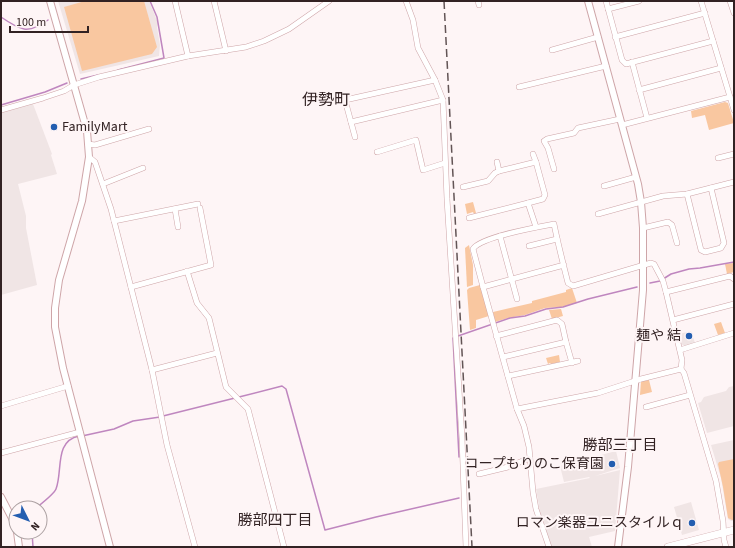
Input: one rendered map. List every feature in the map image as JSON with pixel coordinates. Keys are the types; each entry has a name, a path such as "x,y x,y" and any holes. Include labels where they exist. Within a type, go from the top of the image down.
{"main road":[{"path":"668,547 734,530"}],"street":[{"path":"50,1 87,131 89,157 82,202 59,280 55,326 68,386 110,547"},
{"path":"174,1 188,56"},
{"path":"214,1 226,51"},
{"path":"1,110 64,91 74,85 99,77 188,56 246,47 290,29 329,1"},
{"path":"406,1 413,20 418,48 435,80 443,100 466,547"},
{"path":"588,1 636,177 641,202 643,228 643,290 628,467 618,547"},
{"path":"606,1 622,60 626,64 713,41"},
{"path":"608,9 639,1"},
{"path":"701,1 734,110"},
{"path":"729,1 734,13"},
{"path":"615,37 705,13"},
{"path":"552,50 598,37"},
{"path":"632,62 647,118"},
{"path":"519,87 606,66"},
{"path":"639,90 721,68"},
{"path":"355,137 345,100 435,80"},
{"path":"554,169 548,148 544,142 547,139 574,134 578,128 647,118 730,97"},
{"path":"351,122 443,100"},
{"path":"88,144 95,145 149,129"},
{"path":"377,152 416,140 423,170 446,163"},
{"path":"468,218 543,199 545,195 533,154"},
{"path":"718,158 734,154"},
{"path":"89,157 95,162 114,221 152,370 167,445 195,547"},
{"path":"497,162 499,171"},
{"path":"463,187 488,181 495,173 499,171 536,162"},
{"path":"103,184 143,168"},
{"path":"604,186 636,177"},
{"path":"598,214 663,196 687,194 734,182"},
{"path":"687,194 701,250 706,252 716,250 721,248 724,243 711,188"},
{"path":"528,203 536,227"},
{"path":"114,221 175,209 199,206 212,265 131,287"},
{"path":"175,209 178,227"},
{"path":"643,228 668,222 672,225 677,242"},
{"path":"549,547 536,508 530,458 524,426 517,409 473,249 475,244 500,236 554,224 568,283 572,286 651,263 654,264 666,292 682,360 681,369 684,373 716,482 726,547"},
{"path":"500,236 516,299"},
{"path":"529,246 557,239"},
{"path":"483,287 564,264"},
{"path":"187,271 197,304 209,318 226,387 248,409 284,547"},
{"path":"666,292 730,276 734,279"},
{"path":"673,320 734,304"},
{"path":"496,336 557,320 562,324 572,363"},
{"path":"680,350 734,333"},
{"path":"503,357 566,342"},
{"path":"152,370 218,353"},
{"path":"508,376 578,361"},
{"path":"517,409 598,393 635,381 681,369"},
{"path":"1,406 68,386"},
{"path":"646,407 690,395"},
{"path":"1,453 80,432"},
{"path":"479,474 508,467 530,458"},
{"path":"1,497 8,511"}],"shaded area":[{"path":"58,1 149,1 158,23 157,27 160,45 159,56 80,74"},
{"path":"85,1 144,1 157,47 152,54 82,71 64,7"},
{"path":"725,102 728,103 734,123 709,130 705,115 692,118 691,111"},
{"path":"33,104 52,154 51,155 57,174 18,184 26,216 26,228 37,285 1,295 1,113"},
{"path":"473,202 476,213 474,214 473,212 467,214 465,204"},
{"path":"469,245 473,265 473,285 467,287 465,248"},
{"path":"734,263 734,272 727,274 725,264"},
{"path":"480,285 489,316 476,320 476,328 470,330 467,290"},
{"path":"572,288 577,303 562,307 545,308 525,315 495,322 493,312 532,303 532,301 566,292 566,290"},
{"path":"561,309 563,316 552,319 549,310"},
{"path":"721,322 725,333 718,335 714,324"},
{"path":"691,331 695,343 685,346 681,344 679,334"},
{"path":"559,355 560,362 548,364 546,358"},
{"path":"649,380 652,392 640,395 641,381"},
{"path":"734,386 734,426 707,433 698,403 701,402 704,397 726,391 729,387"},
{"path":"734,440 734,521 731,521 728,519 721,478 711,445"},
{"path":"616,451 620,468 595,476 620,470 615,531 589,537 592,547 552,547 540,512 536,489 590,478 564,482 560,466"},
{"path":"734,459 734,520 732,520 728,518 718,464 719,462"},
{"path":"691,502 699,530 682,535 674,507"}],"waterway":[{"path":"118,70 164,58 157,17 150,1"},
{"path":"1,17 19,28 24,29 35,28 48,20"},
{"path":"81,79 98,75"},
{"path":"1,105 45,92 67,83"},
{"path":"650,283 660,281 671,274 689,269 734,262"},
{"path":"458,336 510,318 525,316 546,309 563,307 588,299 637,287"},
{"path":"453,338 459,457"},
{"path":"239,397 282,386 286,389 325,530 459,498"},
{"path":"163,416 235,398"},
{"path":"82,436 114,429 133,421 160,417"},
{"path":"46,500 56,489 61,458 66,444 71,439 79,436"},
{"path":"33,540 33,547"}],"railway":[{"path":"444,1 472,547"}],"place":[{"name":"FamilyMart","path":"54,127"},
{"name":"麺や 結","path":"689,336"},
{"name":"コープもりのこ保育園","path":"612,464"},
{"name":"ロマン楽器ユニスタイルｑ","path":"692,523"}],"district":[{"name":"伊勢町","path":"326,100"},
{"name":"勝部三丁目","path":"620,445"},
{"name":"勝部四丁目","path":"275,520"}]}
